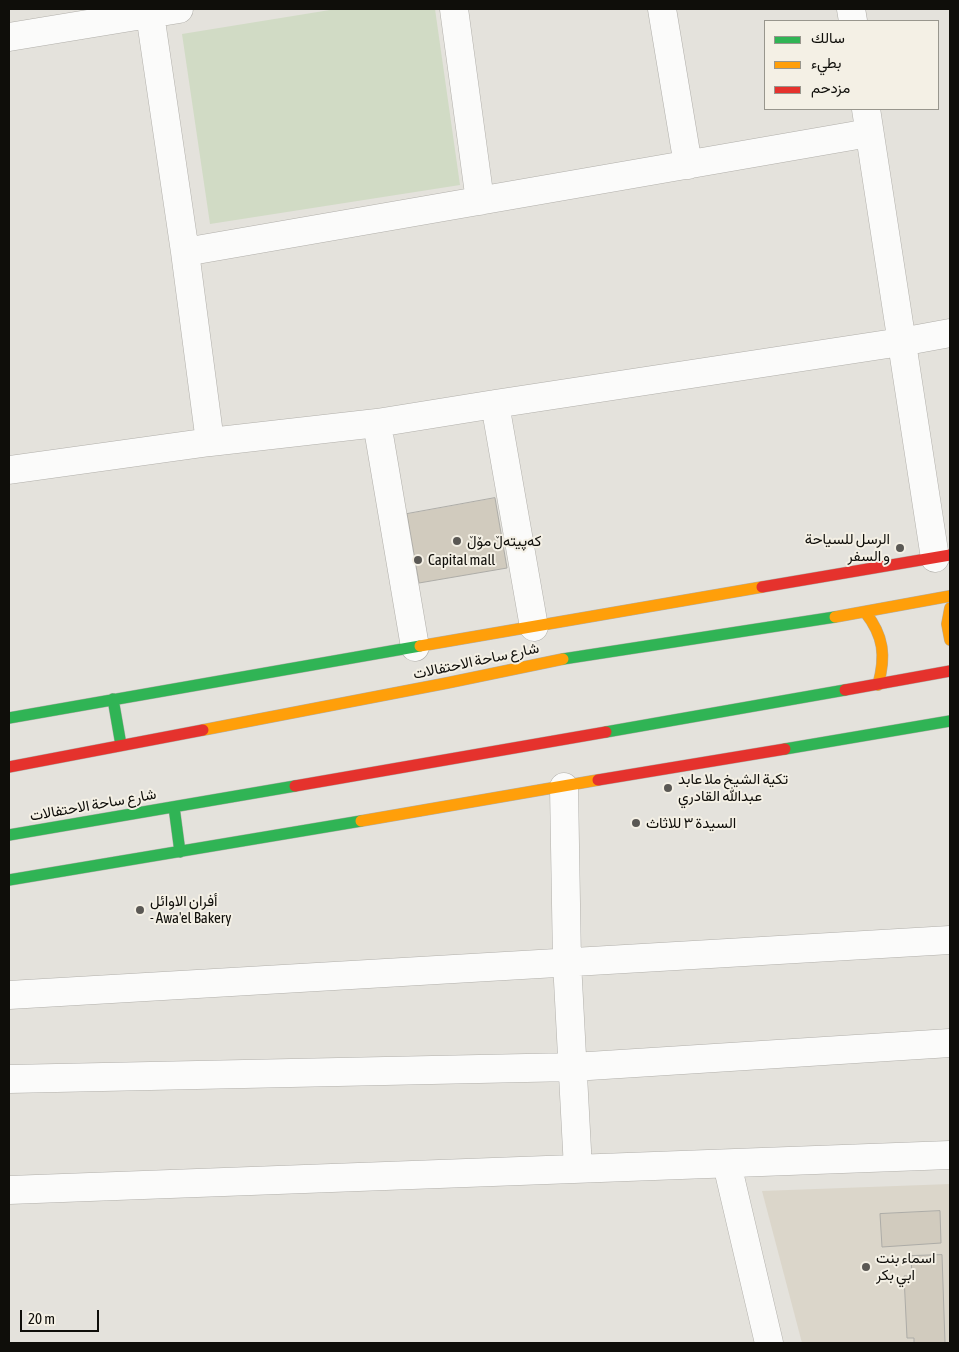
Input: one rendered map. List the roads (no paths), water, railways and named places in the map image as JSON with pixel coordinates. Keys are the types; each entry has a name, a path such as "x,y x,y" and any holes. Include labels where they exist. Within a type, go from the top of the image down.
{"main road":[{"path":"9,718 943,556"},
{"name":"شارع ساحة الاحتفالات","path":"9,766 447,683 561,659 865,612 950,596"},
{"path":"950,608 948,613 948,634 950,640"},
{"path":"865,612 876,628 882,646 883,666 878,684"},
{"name":"شارع ساحة الاحتفالات","path":"9,835 950,671"},
{"path":"113,699 121,745"},
{"path":"9,880 950,721"},
{"path":"174,807 180,852"}],"street":[{"path":"9,37 179,9"},
{"path":"454,9 480,201"},
{"path":"662,9 688,165"},
{"path":"150,14 185,252 210,442"},
{"path":"185,252 688,165 868,121 901,342 943,556"},
{"path":"9,466 377,423 950,333"},
{"path":"495,404 534,626"},
{"path":"377,423 415,647"},
{"path":"564,787 567,962 578,1169"},
{"path":"9,995 950,940"},
{"path":"9,1080 573,1066 950,1043"},
{"path":"9,1190 950,1155"},
{"path":"727,1164 769,1343"}],"place":[{"name":"کەپیتەڵ مۆڵ","path":"457,541"},
{"name":"الرسل للسياحة و السفر","path":"900,548"},
{"name":"Capital mall","path":"418,560"},
{"name":"تكية الشيخ ملا عابد عبدالله القادري","path":"668,788"},
{"name":"السيدة ٣ للاثاث","path":"636,823"},
{"name":"أفران الاوائل - Awa'el Bakery","path":"140,910"},
{"name":"اسماء بنت ابي بكر","path":"866,1267"}]}
